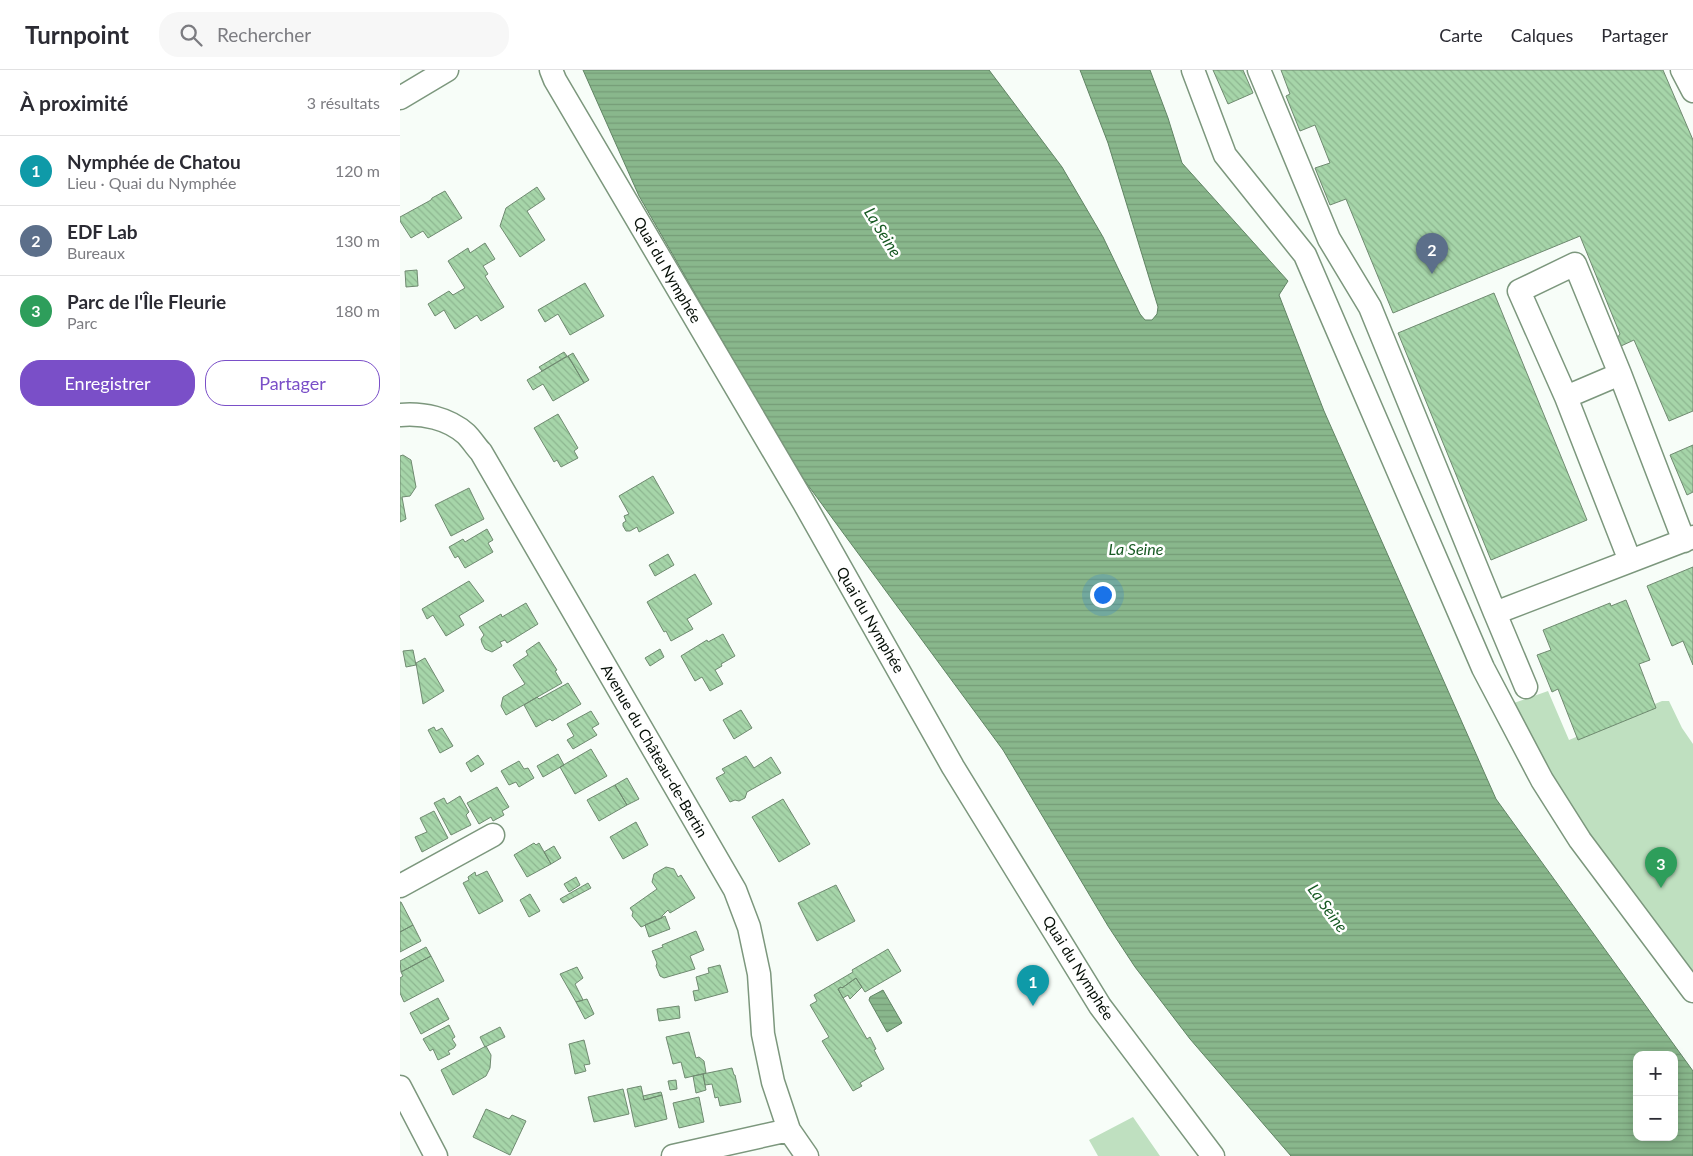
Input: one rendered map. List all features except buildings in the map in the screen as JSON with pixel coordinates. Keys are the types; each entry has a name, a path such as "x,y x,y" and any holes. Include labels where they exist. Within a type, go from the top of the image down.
{"street":[{"path":"400,98 447,70"},
{"name":"Quai du Nymphée","path":"551,70 555,80 804,503 958,775 1100,1006 1213,1156"},
{"path":"1193,70 1225,155 1305,255 1483,668 1542,780 1580,840 1693,991"},
{"path":"1259,70 1328,239 1370,307 1526,687"},
{"path":"1682,70 1693,91"},
{"path":"1495,613 1630,561 1687,530 1575,264 1519,291 1566,396 1630,561"},
{"path":"1566,396 1620,374"},
{"name":"Avenue du Château-de-Bertin","path":"400,415 418,414 443,420 465,434 481,452 735,890 749,927 759,974 765,1044 773,1082 789,1130 807,1156"},
{"path":"400,886 493,835"},
{"path":"400,1087 436,1156"},
{"path":"673,1156 789,1130"}],"shaded area":[{"path":"1548,691 1569,740 1662,701 1669,701 1682,728 1693,744 1693,977 1587,832 1541,755 1514,703"},
{"path":"1133,1117 1160,1156 1098,1156 1089,1140"}],"water":[{"name":"La Seine","path":"583,70 989,70 1062,167 1103,237 1140,314 1145,320 1152,320 1157,314 1158,307 1108,143 1080,70 1150,70 1182,163 1288,281 1279,295 1324,411 1496,799 1693,1071 1693,1156 1291,1156 1190,1039 1135,967 1108,926 1003,750 796,469 639,196"},
{"path":"883,990 902,1023 887,1032 869,1000 870,997"}],"place":[{"name":"EDF Lab","path":"1432,274"},
{"name":"Parc de l'Île Fleurie","path":"1661,888"},
{"name":"Nymphée de Chatou","path":"1033,1006"}]}
